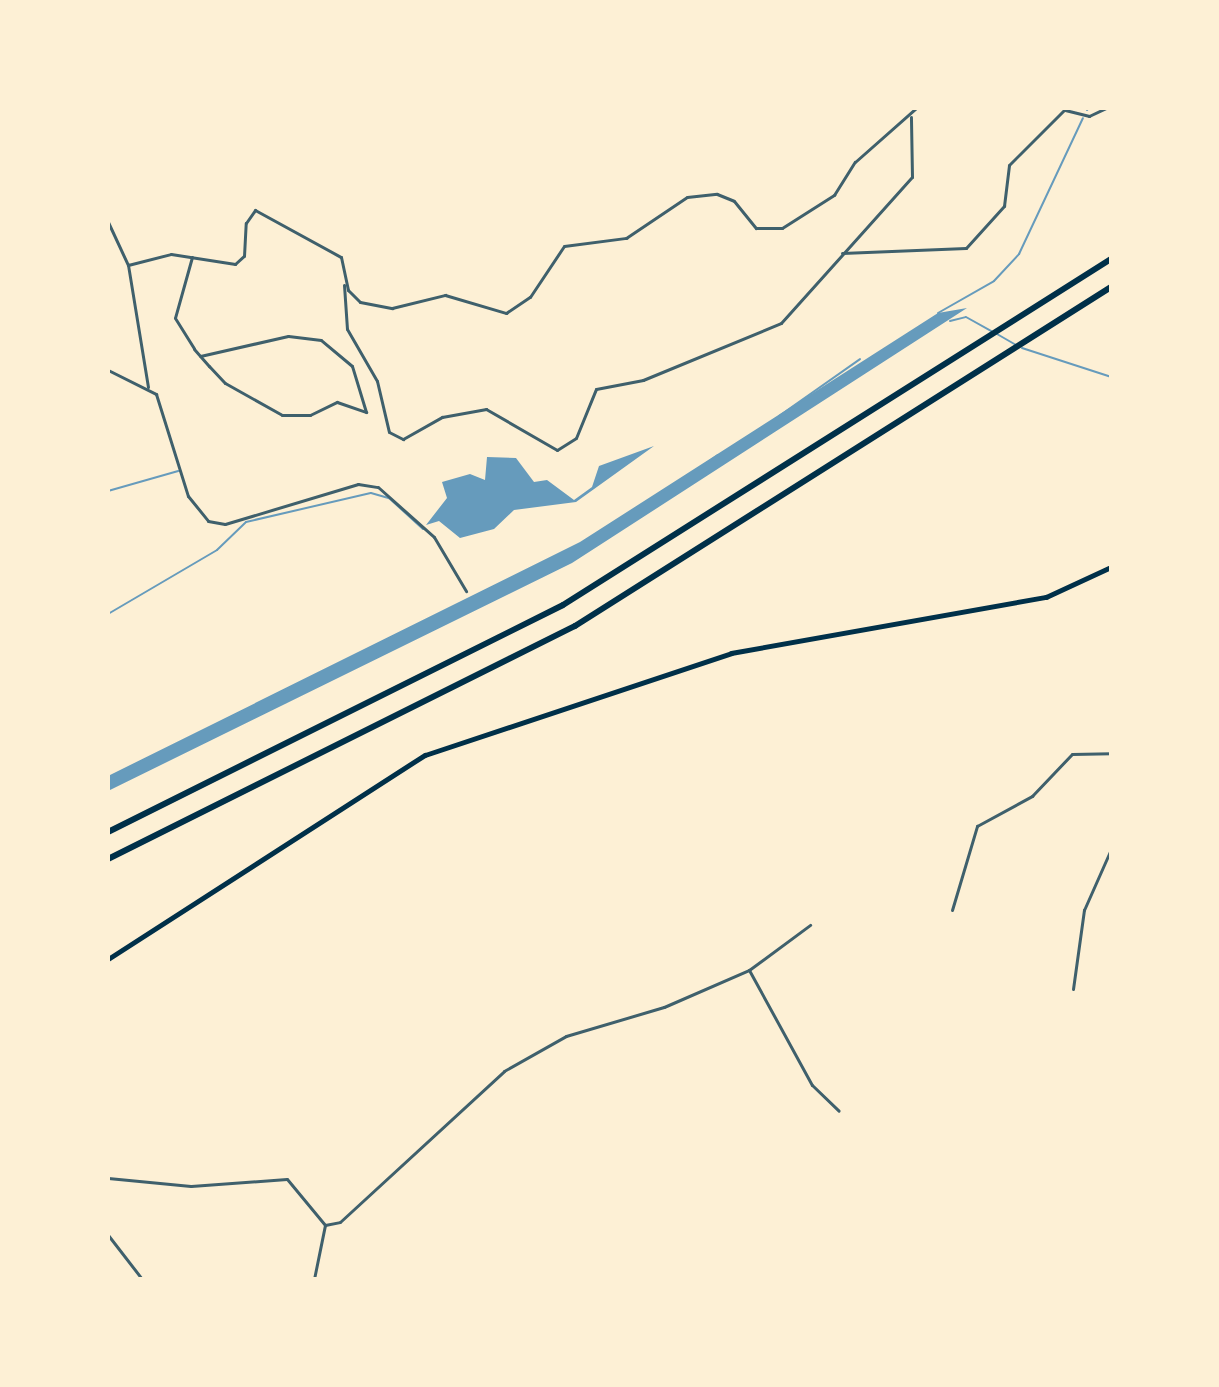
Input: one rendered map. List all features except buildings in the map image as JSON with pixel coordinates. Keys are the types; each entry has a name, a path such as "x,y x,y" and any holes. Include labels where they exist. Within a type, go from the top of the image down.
{"highway":[{"path":"108,832 563,605 1111,259"},
{"path":"108,859 575,626 1111,287"}],"main road":[{"path":"108,959 425,755 731,653 1046,597 1111,567"}],"street":[{"path":"345,281 360,302 379,308 445,295 506,313 530,297 564,246 626,238 687,197 717,194 739,205 756,228 782,228 834,195 855,162 911,117 916,108"},
{"path":"842,253 966,248 1004,206 1009,165 1065,109 1089,116 1106,108"},
{"path":"128,265 171,254 235,264 244,256 248,216 261,210 341,257 347,329 377,381 389,432 403,439 442,417 486,409 557,450 576,438 596,389 643,380 771,330 912,177 911,117"},
{"path":"108,222 128,265 148,387 166,413 193,507 208,521 225,524 358,484 378,487 434,537 466,591"},
{"path":"192,257 175,318 200,356 267,411 310,415 337,402 366,412 352,366 321,340 288,336 200,356"},
{"path":"108,370 148,387"},
{"path":"952,910 977,826 1032,796 1072,754 1111,753"},
{"path":"1073,989 1084,910 1111,849"},
{"path":"325,1225 340,1222 504,1071 566,1036 664,1007 749,970 810,925"},
{"path":"749,970 812,1085 839,1111"},
{"path":"108,1178 191,1186 287,1179 325,1225"},
{"path":"314,1279 325,1225"},
{"path":"108,1235 142,1279"}],"water":[{"path":"967,308 572,563 108,791 108,776 580,542 938,313"},
{"path":"654,446 576,502 514,510 494,529 460,538 439,521 426,525 447,498 442,482 470,474 485,480 487,457 516,458 534,482 547,480 574,500 592,487 599,466"}],"waterway":[{"path":"938,313 994,281 1019,254 1083,118"},
{"path":"950,321 966,317 991,331"},
{"path":"997,334 1016,345"},
{"path":"1022,348 1111,377"},
{"path":"779,416 860,359"},
{"path":"704,465 718,455"},
{"path":"108,491 178,471"},
{"path":"108,614 217,550 246,522 371,493 389,498 423,529"}]}
